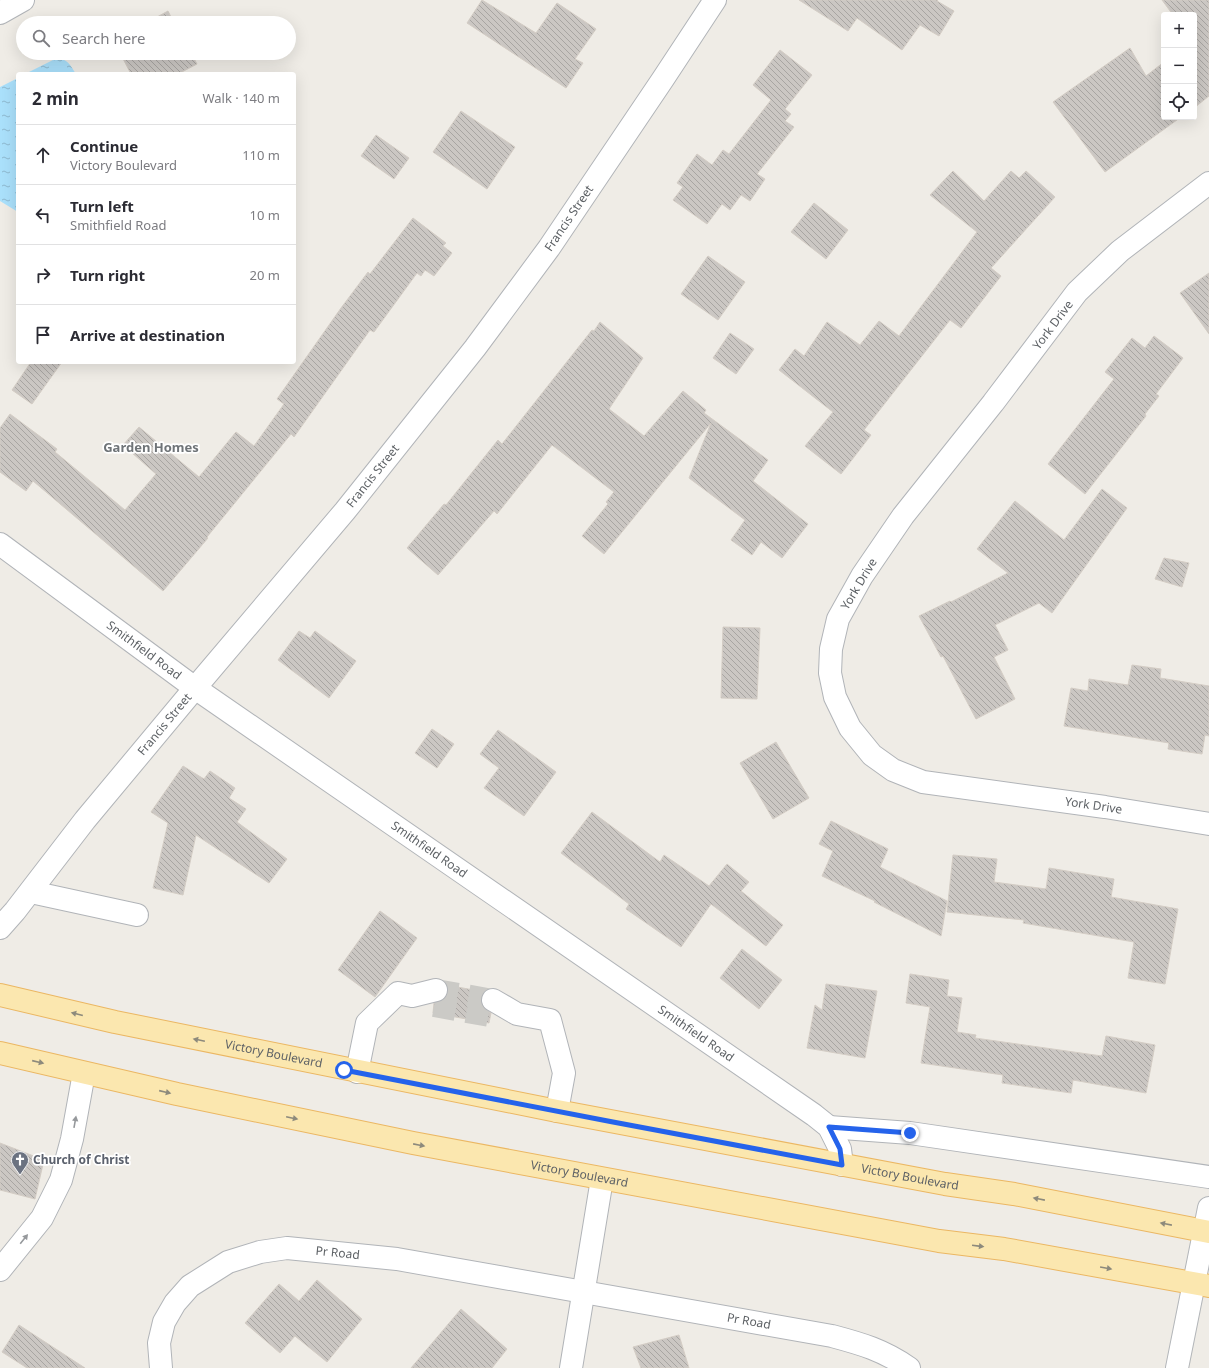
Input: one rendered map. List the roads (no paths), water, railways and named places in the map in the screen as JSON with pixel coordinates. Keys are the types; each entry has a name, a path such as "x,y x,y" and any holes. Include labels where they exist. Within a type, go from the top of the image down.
{"main road":[{"name":"Victory Boulevard","path":"0,995 108,1021 357,1072 842,1165 945,1184 1014,1194 1207,1232"},
{"name":"Victory Boulevard","path":"0,1053 177,1094 413,1144 939,1241 1004,1249 1202,1285"}],"street":[{"path":"0,13 23,0"},
{"name":"Francis Street","path":"0,928 31,892 85,820 345,511 475,348 549,248 715,0"},
{"name":"York Drive","path":"1209,183 1120,251 1077,292 993,403 903,516 862,576 838,619 831,649 830,673 835,697 850,728 872,755 893,770 923,782 1105,807 1209,824"},
{"name":"Smithfield Road","path":"0,544 195,688 801,1106 829,1127 840,1149 842,1165"},
{"path":"31,892 137,916"},
{"path":"357,1072 367,1023 398,993 435,998"},
{"path":"492,1008 550,1020 564,1073 557,1111"},
{"path":"0,1270 42,1218 61,1180 72,1139 84,1073"},
{"path":"829,1127 910,1133 1209,1177"},
{"path":"571,1368 602,1179"},
{"path":"1177,1368 1202,1285 1209,1208"},
{"name":"Pr Road","path":"161,1368 159,1344 164,1322 175,1303 190,1286 228,1262 260,1252 287,1248 397,1259 832,1336 869,1346 897,1359 909,1368"}],"water":[{"path":"53,60 64,60 75,72 29,72"},
{"path":"16,79 16,211 0,201 0,87"}],"tunnel":[{"path":"436,990 493,1000"},
{"path":"434,1006 490,1016"}],"place":[{"name":"Church of Christ","path":"20,1175"}],"district":[{"name":"Garden Homes","path":"151,447"}]}
